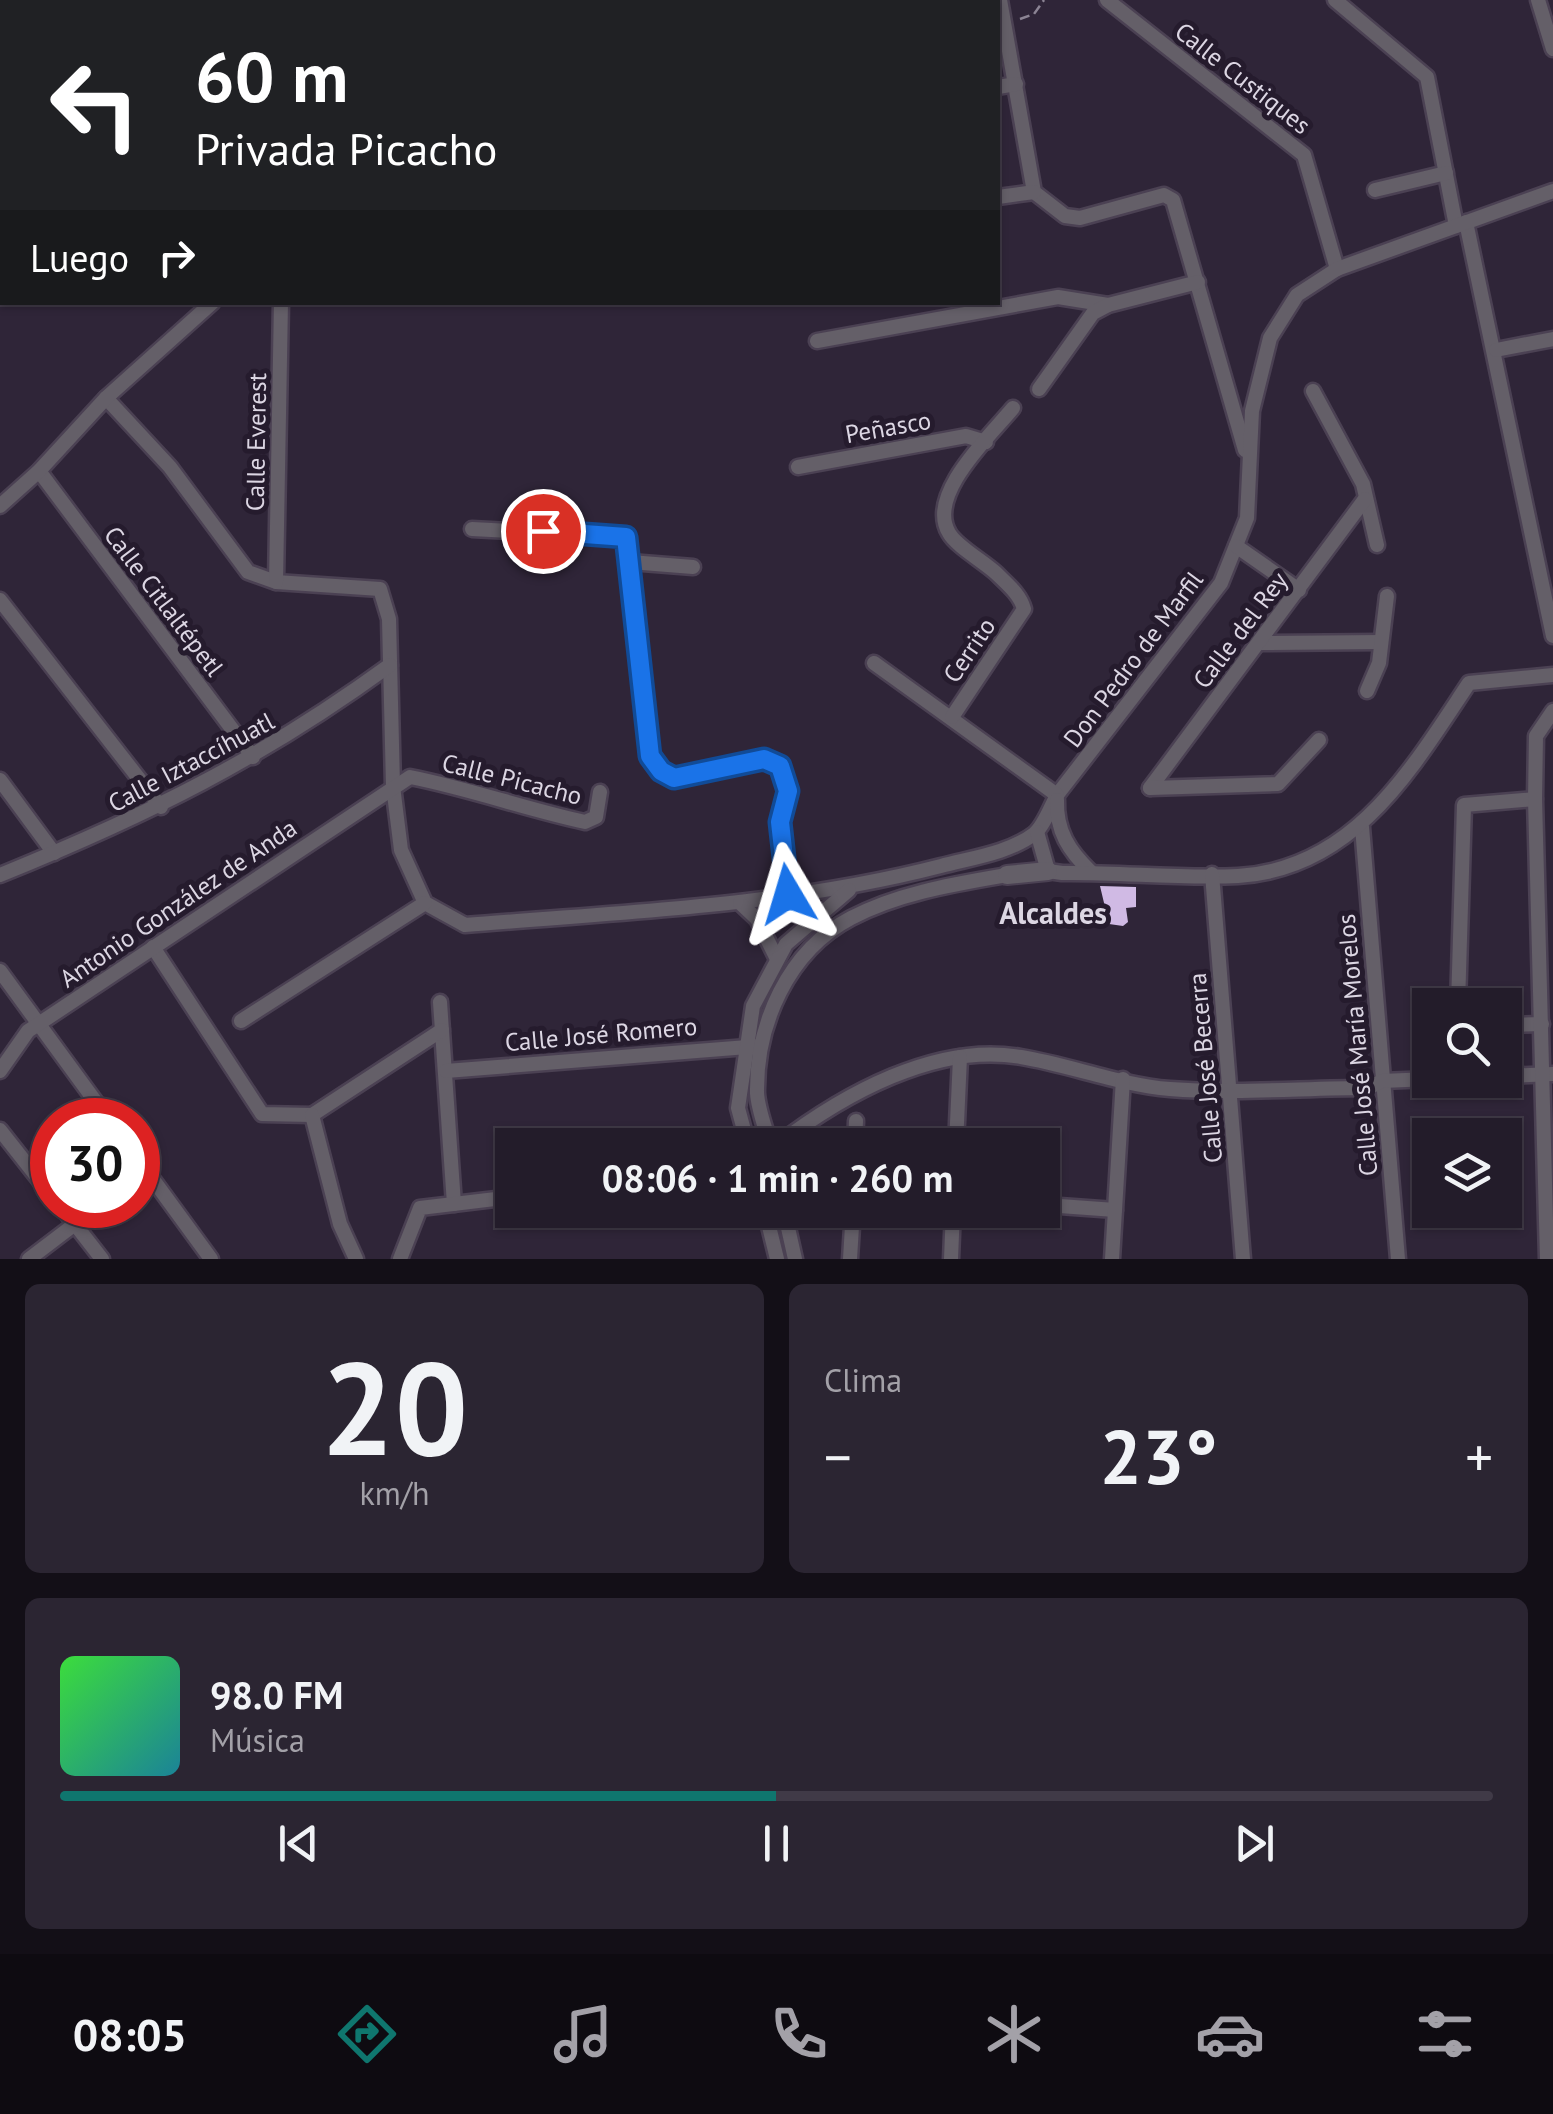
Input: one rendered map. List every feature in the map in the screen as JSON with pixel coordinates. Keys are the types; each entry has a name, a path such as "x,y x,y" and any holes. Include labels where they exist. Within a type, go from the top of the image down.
{"street":[{"path":"1000,0 1034,192 1065,216 1080,218 1164,195 1174,200 1250,465"},
{"name":"Calle Custiques","path":"1107,0 1304,154 1337,269"},
{"path":"1335,0 1427,77 1446,173 1496,350 1553,636"},
{"path":"1538,0 1553,49"},
{"path":"1000,87 1016,84"},
{"path":"1374,190 1446,173"},
{"name":"Don Pedro de Marfil","path":"1037,832 1057,794 1221,583 1247,518 1252,411 1270,338 1297,295 1337,269 1553,191"},
{"path":"1000,196 1034,192"},
{"path":"1039,389 1093,313 1108,305 1198,282"},
{"path":"816,341 1058,297 1108,305"},
{"path":"0,506 39,472 106,398 210,305"},
{"name":"Calle Everest","path":"276,582 281,305"},
{"path":"1496,350 1553,339"},
{"path":"1313,391 1364,484 1377,544"},
{"path":"106,398 170,467 248,572 276,582 374,585 386,604 393,786 401,850 425,903 465,924 740,904 788,894 849,890 999,851 1037,832 1048,870"},
{"path":"986,442 1013,408"},
{"name":"Peñasco","path":"798,466 966,436 986,442"},
{"name":"Cerrito","path":"952,717 1024,610 1017,594 973,551 953,538 944,520 948,490 986,442"},
{"name":"Calle Citlaltépetl","path":"39,472 253,757"},
{"name":"Calle del Rey","path":"1319,740 1278,784 1150,788 1365,498"},
{"path":"472,529 623,535 630,562 650,756 661,771 674,778 764,759 780,766 788,791 780,822 788,894"},
{"path":"1236,546 1299,590"},
{"path":"630,562 693,567"},
{"path":"1366,691 1379,663 1387,596"},
{"path":"0,600 160,807"},
{"path":"1259,643 1381,642"},
{"path":"874,663 1057,794 1056,821 1076,858 1090,872"},
{"name":"Calle Iztaccíhuatl","path":"0,875 160,807 253,757 303,728 390,665"},
{"path":"743,1128 738,1108 753,1044 772,1007 788,978 819,939 852,918 922,892 1048,870 1239,876 1304,864 1362,827 1408,775 1469,682 1553,675"},
{"path":"1547,1259 1548,1075 1542,1024 1546,956 1535,799 1536,736 1553,710"},
{"name":"Calle Picacho","path":"393,786 410,777 486,792 510,806 586,822 596,817 600,792"},
{"path":"0,780 54,853"},
{"name":"Antonio González de Anda","path":"0,1071 38,1024 393,786"},
{"path":"1459,988 1464,805 1535,799"},
{"name":"Calle José María Morelos","path":"1362,827 1398,1259"},
{"name":"Calle José Becerra","path":"1212,874 1243,1259"},
{"path":"768,1128 757,1096 753,1006 776,958 849,890"},
{"path":"241,1021 425,903"},
{"path":"740,904 757,918 776,958"},
{"path":"154,947 262,1114 312,1115 442,1030"},
{"path":"0,972 93,1098"},
{"path":"440,1002 454,1204"},
{"path":"1522,1025 1542,1024"},
{"name":"Calle José Romero","path":"446,1071 753,1044"},
{"path":"798,1128 819,1113 933,1061 960,1057 1018,1056 1168,1089 1368,1088 1382,1082 1412,1081"},
{"path":"957,1128 960,1057"},
{"path":"1522,1076 1548,1075"},
{"path":"1112,1259 1123,1079"},
{"path":"312,1115 340,1224 356,1259"},
{"path":"856,1121 856,1128"},
{"path":"0,1130 30,1168"},
{"path":"160,1189 211,1259"},
{"path":"400,1259 420,1208 495,1199"},
{"path":"1060,1206 1115,1210"},
{"path":"29,1259 71,1228"},
{"path":"79,1228 102,1259"},
{"path":"769,1228 777,1259"},
{"path":"788,1228 795,1259"},
{"path":"850,1259 851,1228"},
{"path":"951,1259 953,1228"}],"path":[{"path":"1004,23 1034,14 1044,0"}],"building":[{"path":"1100,886 1136,887 1136,907 1126,908 1128,922 1123,926 1109,924"}],"district":[{"name":"Alcaldes","path":"1053,912"}],"route":[{"path":"543,531 614,533 626,537 650,756 665,775 674,778 764,759 780,766 788,791 780,822 788,894"}]}
